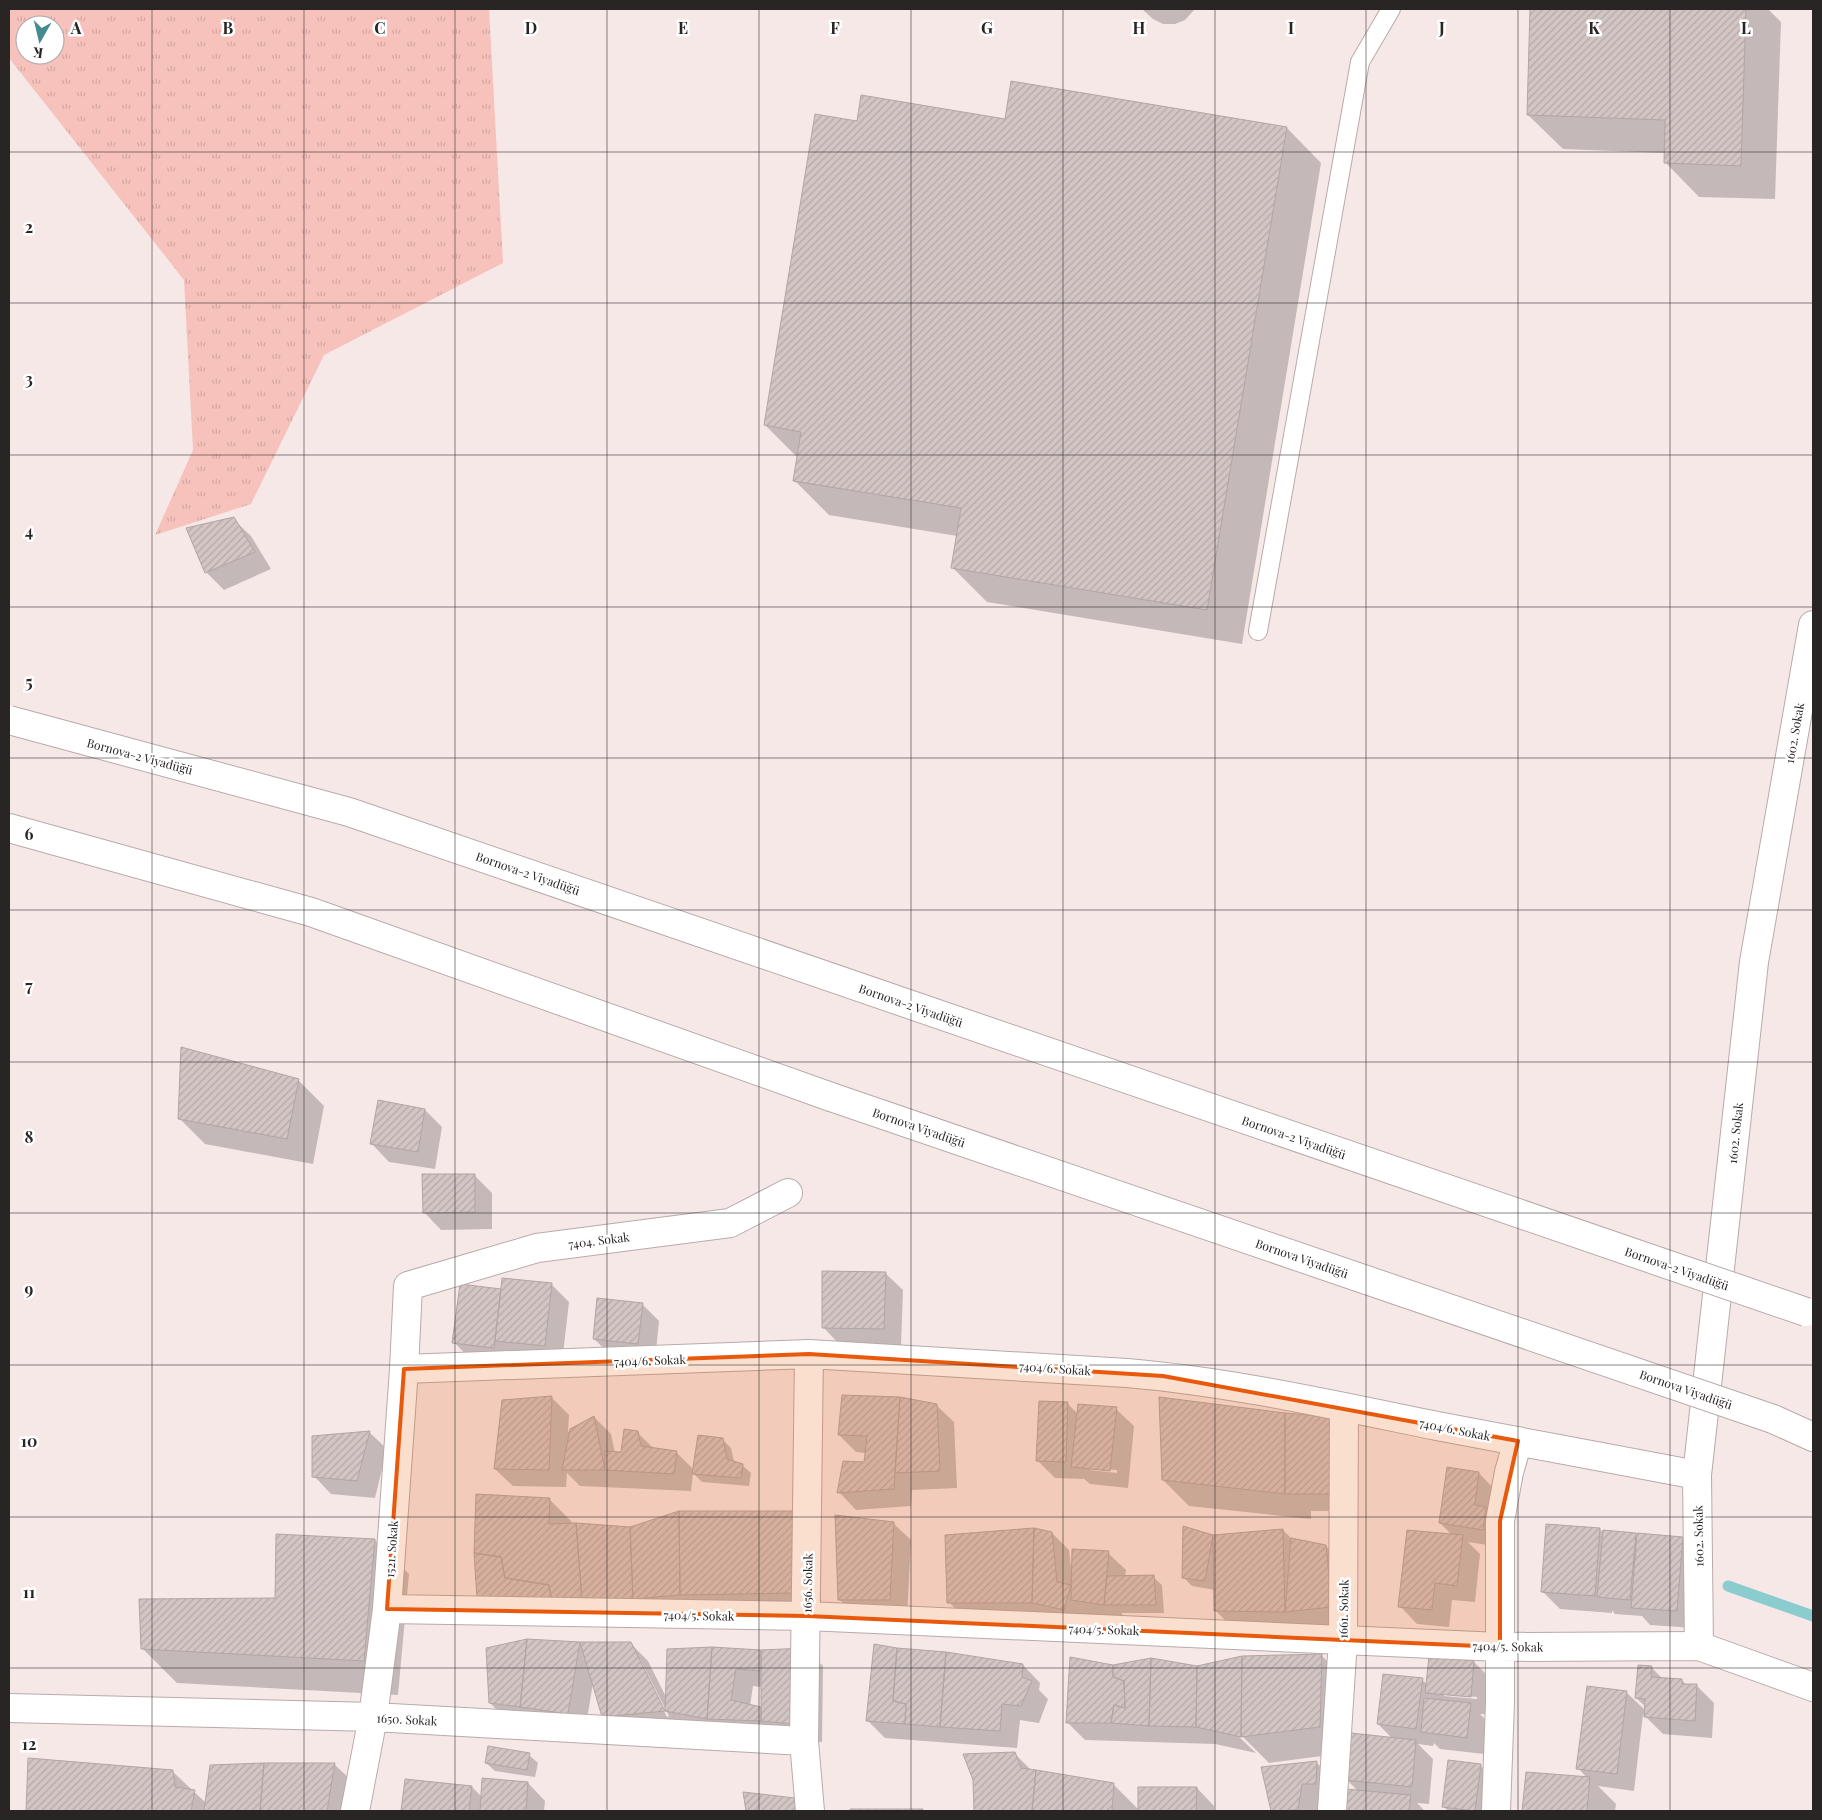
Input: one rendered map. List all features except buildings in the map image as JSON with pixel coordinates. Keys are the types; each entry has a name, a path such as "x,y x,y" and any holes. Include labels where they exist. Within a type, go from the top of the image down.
{"main road":[{"name":"1602. Sokak","path":"1699,1646 1697,1475 1754,962 1813,624"},
{"name":"Bornova-2 Viyadüğü","path":"9,720 349,812 1810,1314"},
{"name":"Bornova Viyadüğü","path":"9,828 311,912 831,1097 1773,1418"},
{"name":"7404. Sokak","path":"408,1286 537,1248 730,1223 788,1193"},
{"name":"1521. Sokak","path":"355,1811 372,1717 387,1609 408,1286"},
{"name":"7404/6. Sokak","path":"404,1369 809,1354 1163,1376 1344,1407 1697,1475"},
{"name":"1656. Sokak","path":"809,1354 804,1742 810,1811"},
{"name":"1661. Sokak","path":"1332,1811 1343,1639 1344,1407"},
{"path":"1773,1418 1813,1430"},
{"path":"1773,1418 1813,1438"},
{"path":"1496,1811 1500,1703 1500,1522 1509,1472 1518,1441"},
{"name":"7404/5. Sokak","path":"387,1609 807,1616 1500,1647 1699,1646 1813,1687"},
{"name":"1650. Sokak","path":"9,1708 372,1717 804,1742"}],"lane":[{"path":"1258,631 1360,62 1391,9"}],"highlighted area":[{"path":"809,1354 1163,1376 1518,1441 1500,1521 1500,1647 807,1616 387,1609 404,1369"}],"green space":[{"path":"9,9 489,9 503,263 324,355 251,504 155,535 193,450 184,280 9,58"}],"waterway":[{"path":"1728,1586 1813,1616"}]}
